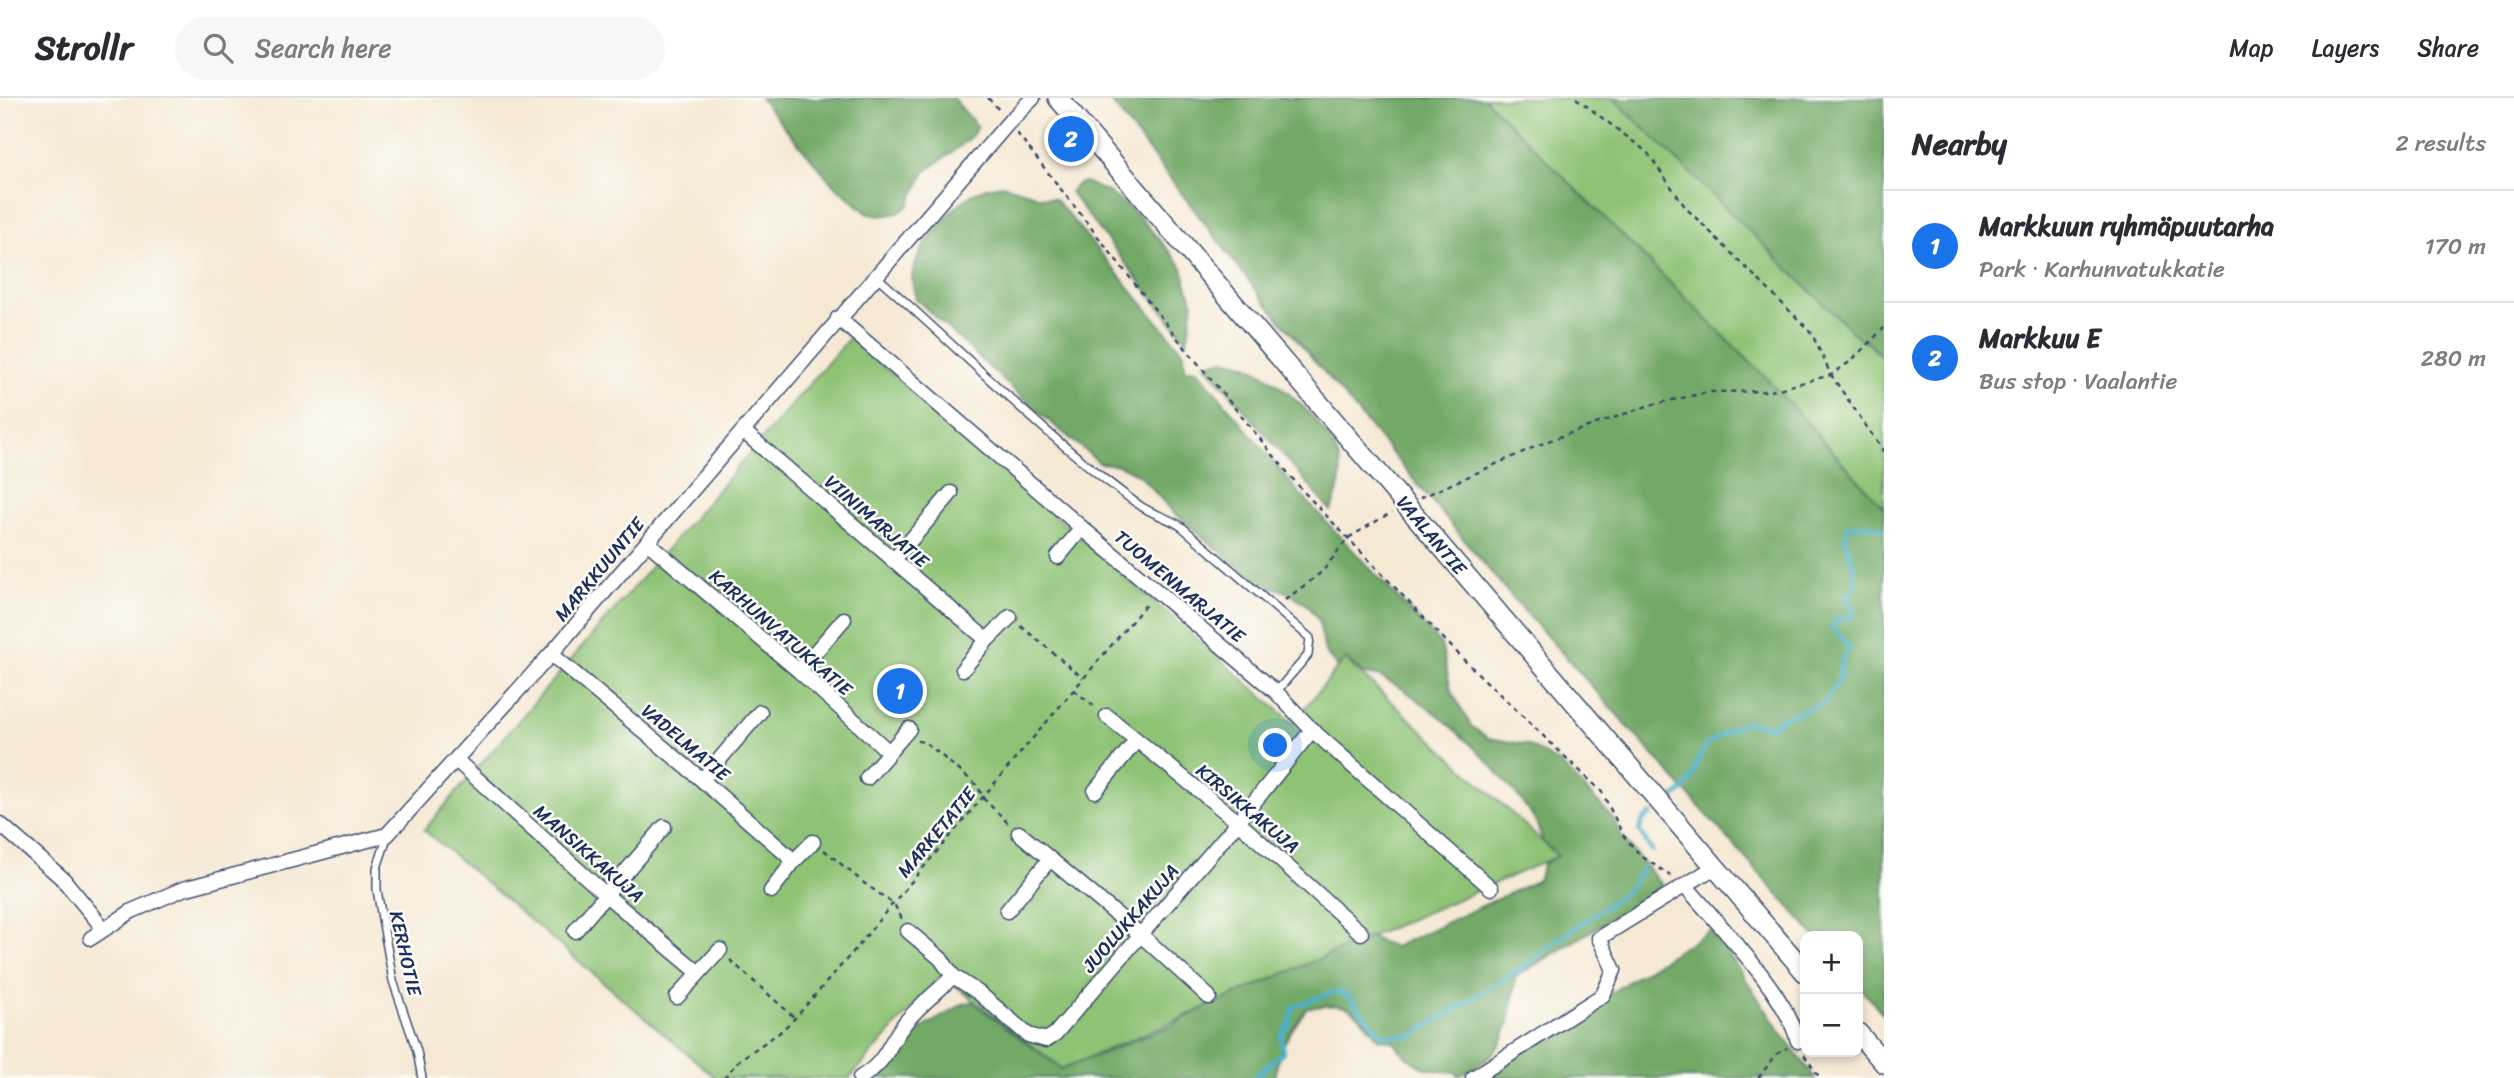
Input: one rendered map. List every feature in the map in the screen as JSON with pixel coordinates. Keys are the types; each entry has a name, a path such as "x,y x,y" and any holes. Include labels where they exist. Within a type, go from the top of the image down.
{"street":[{"name":"MARKKUUNTIE","path":"387,835 551,654 838,318 1033,98"},
{"name":"VAALANTIE","path":"1058,98 1800,966"},
{"name":"TUOMENMARJATIE","path":"838,318 1276,692 1312,730 1491,888"},
{"name":"VIINIMARJATIE","path":"743,430 987,640"},
{"path":"894,561 951,493"},
{"path":"1058,557 1082,528"},
{"name":"KARHUNVATUKKATIE","path":"647,542 799,671 889,752"},
{"path":"963,669 1010,617"},
{"path":"799,671 844,619"},
{"name":"VADELMATIE","path":"551,654 702,780 793,861"},
{"path":"702,780 760,712"},
{"name":"KIRSIKKAKUJA","path":"1107,716 1238,822 1361,933"},
{"name":"JUOLUKKAKUJA","path":"908,931 941,959 953,976 979,993 1028,1035 1046,1040 1055,1034 1238,822 1312,730"},
{"path":"867,778 904,734"},
{"path":"1095,792 1136,741"},
{"name":"MANSIKKAKUJA","path":"456,761 606,895 699,973"},
{"path":"0,824 63,879 104,929"},
{"path":"575,931 664,827"},
{"path":"1019,833 1141,935 1209,997"},
{"path":"91,938 132,911 183,889 387,835"},
{"path":"771,891 793,861 813,842"},
{"path":"1007,911 1050,859"},
{"path":"1473,1078 1603,995 1614,970 1599,938 1715,867"},
{"path":"1685,885 1774,992 1794,1028 1798,1041"},
{"path":"677,997 720,950"},
{"path":"860,1078 886,1056 902,1026 953,976"},
{"path":"1863,1039 1884,1063"}],"lane":[{"path":"875,276 947,338 1024,412 1142,508 1169,517 1182,527 1310,638 1308,655 1276,692"},
{"name":"KERHOTIE","path":"387,835 388,839 376,868 376,890 393,981 417,1051 422,1078"}],"path":[{"path":"988,98 1187,350 1302,490 1464,660 1602,793 1623,835 1641,856 1685,885"},
{"path":"1576,98 1647,152 1686,208 1811,332 1831,375 1884,452"},
{"path":"1276,607 1322,572 1348,538 1405,504 1548,441 1650,405 1709,392 1771,391 1831,375 1850,361 1884,328"},
{"name":"MARKETATIE","path":"724,1078 739,1060 779,1033 794,1018 894,904 1157,592"},
{"path":"1010,617 1084,678"},
{"path":"1074,690 1107,716"},
{"path":"904,734 925,742 978,786 983,798 1019,833"},
{"path":"813,842 894,904"},
{"path":"720,950 794,1018"},
{"path":"1758,1078 1777,1054 1798,1041 1809,1065 1820,1078"}],"green space":[{"path":"760,98 953,98 978,127 968,140 925,172 908,206 898,213 879,216 867,213 832,183"},
{"path":"1108,98 1484,98 1768,380 1884,508 1884,1015 1863,991 1863,931 1811,931 1511,596 1263,299"},
{"path":"1484,98 1613,98 1884,359 1884,515 1768,380"},
{"path":"1613,98 1884,98 1884,359 1864,338 1862,341"},
{"path":"1084,182 1110,193 1138,215 1181,265 1193,304 1187,342 1070,192 1077,184"},
{"path":"1004,185 1055,199 1184,353 1185,369 1197,369 1299,493 1441,644 1451,690 1471,726 1488,738 1528,745 1561,764 1612,817 1623,839 1664,887 1515,977 1510,1018 1498,1047 1485,1061 1459,1076 1455,1072 1419,1065 1392,1041 1378,1038 1355,1012 1349,1008 1332,1006 1307,1008 1281,1049 1276,1078 876,1078 921,1029 963,1004 972,1002 1062,1069 1172,1025 1195,1012 1370,937 1394,947 1538,880 1544,863 1558,856 1543,842 1536,822 1521,800 1485,758 1441,717 1403,689 1381,677 1361,673 1346,659 1338,668 1325,652 1319,621 1307,605 1287,592 1256,581 1175,514 1139,475 1119,465 1100,463 1030,405 916,299 912,278 914,267 926,243 944,219 964,200 980,190"},
{"path":"850,337 1293,723 1345,659 1558,856 1062,1069 941,975 850,1078 716,1078 424,830"},
{"path":"1225,359 1246,365 1273,381 1302,406 1327,436 1341,470 1331,511 1205,364"},
{"path":"1712,929 1815,1078 1475,1078"}],"waterway":[{"path":"1673,798 1691,781 1703,750 1716,738 1746,722 1771,727 1782,718 1824,704 1838,682 1842,660 1850,648 1832,627 1837,619 1849,618 1855,612 1846,599 1855,588 1854,566 1845,540 1848,526 1869,525 1884,529"},
{"path":"1651,814 1643,820 1639,831 1652,851"},
{"path":"1254,1078 1283,1052 1281,1035 1289,1025 1293,1007 1334,992 1347,995 1382,1035 1412,1036 1532,962 1545,949 1625,893 1643,869"}],"place":[{"name":"Markkuu E","path":"1071,139"},
{"name":"Markkuun ryhmäpuutarha","path":"900,691"}]}
